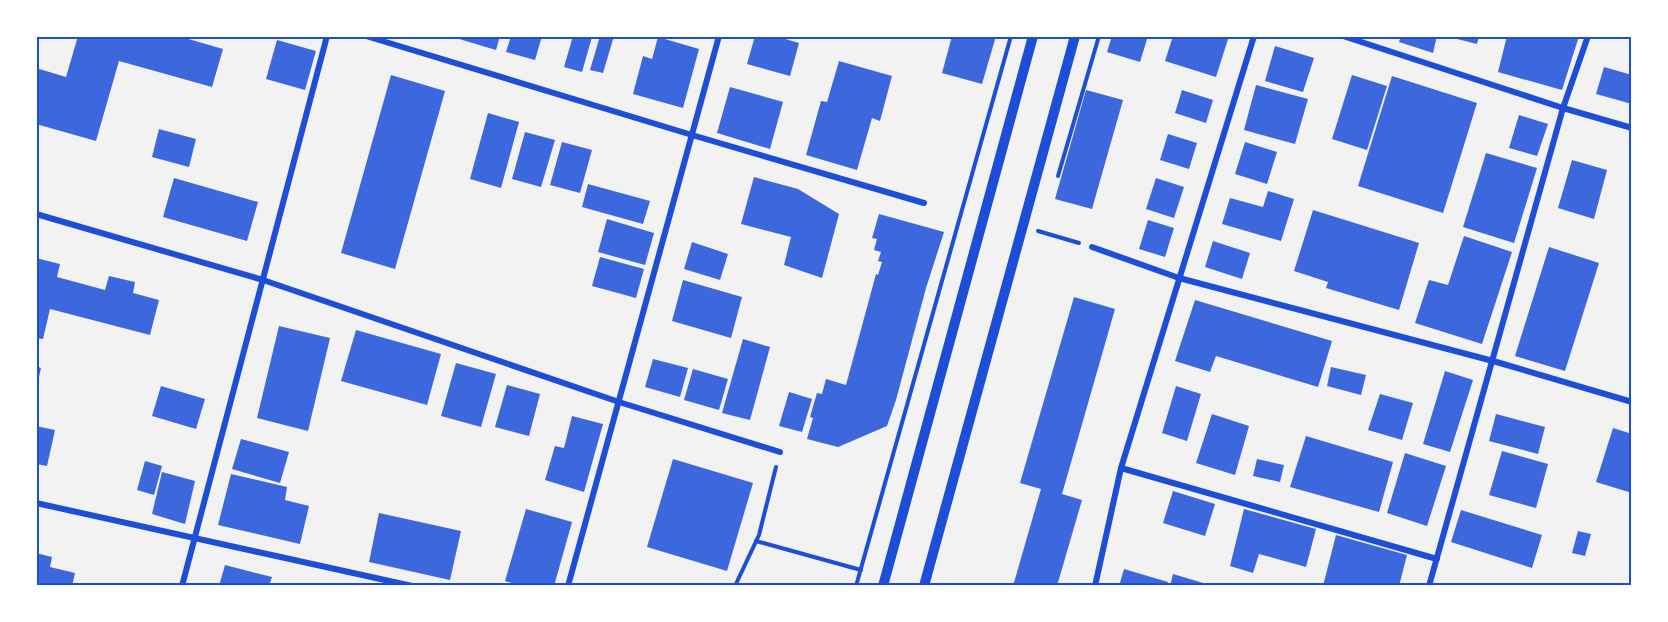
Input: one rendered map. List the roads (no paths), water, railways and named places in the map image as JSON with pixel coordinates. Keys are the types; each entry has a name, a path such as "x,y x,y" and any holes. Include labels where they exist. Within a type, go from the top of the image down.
{"street":[{"path":"182,586 327,36"},
{"path":"366,36 924,203"},
{"path":"568,586 719,36"},
{"path":"883,586 1033,36"},
{"path":"924,586 1075,36"},
{"path":"1095,586 1121,468 1254,36"},
{"path":"1343,36 1563,108 1632,128"},
{"path":"1429,586 1563,108 1588,36"},
{"path":"36,214 263,280 619,402 780,452"},
{"path":"1092,247 1179,278 1493,361 1632,402"},
{"path":"1121,468 1437,559"},
{"path":"36,503 412,586"}]}
